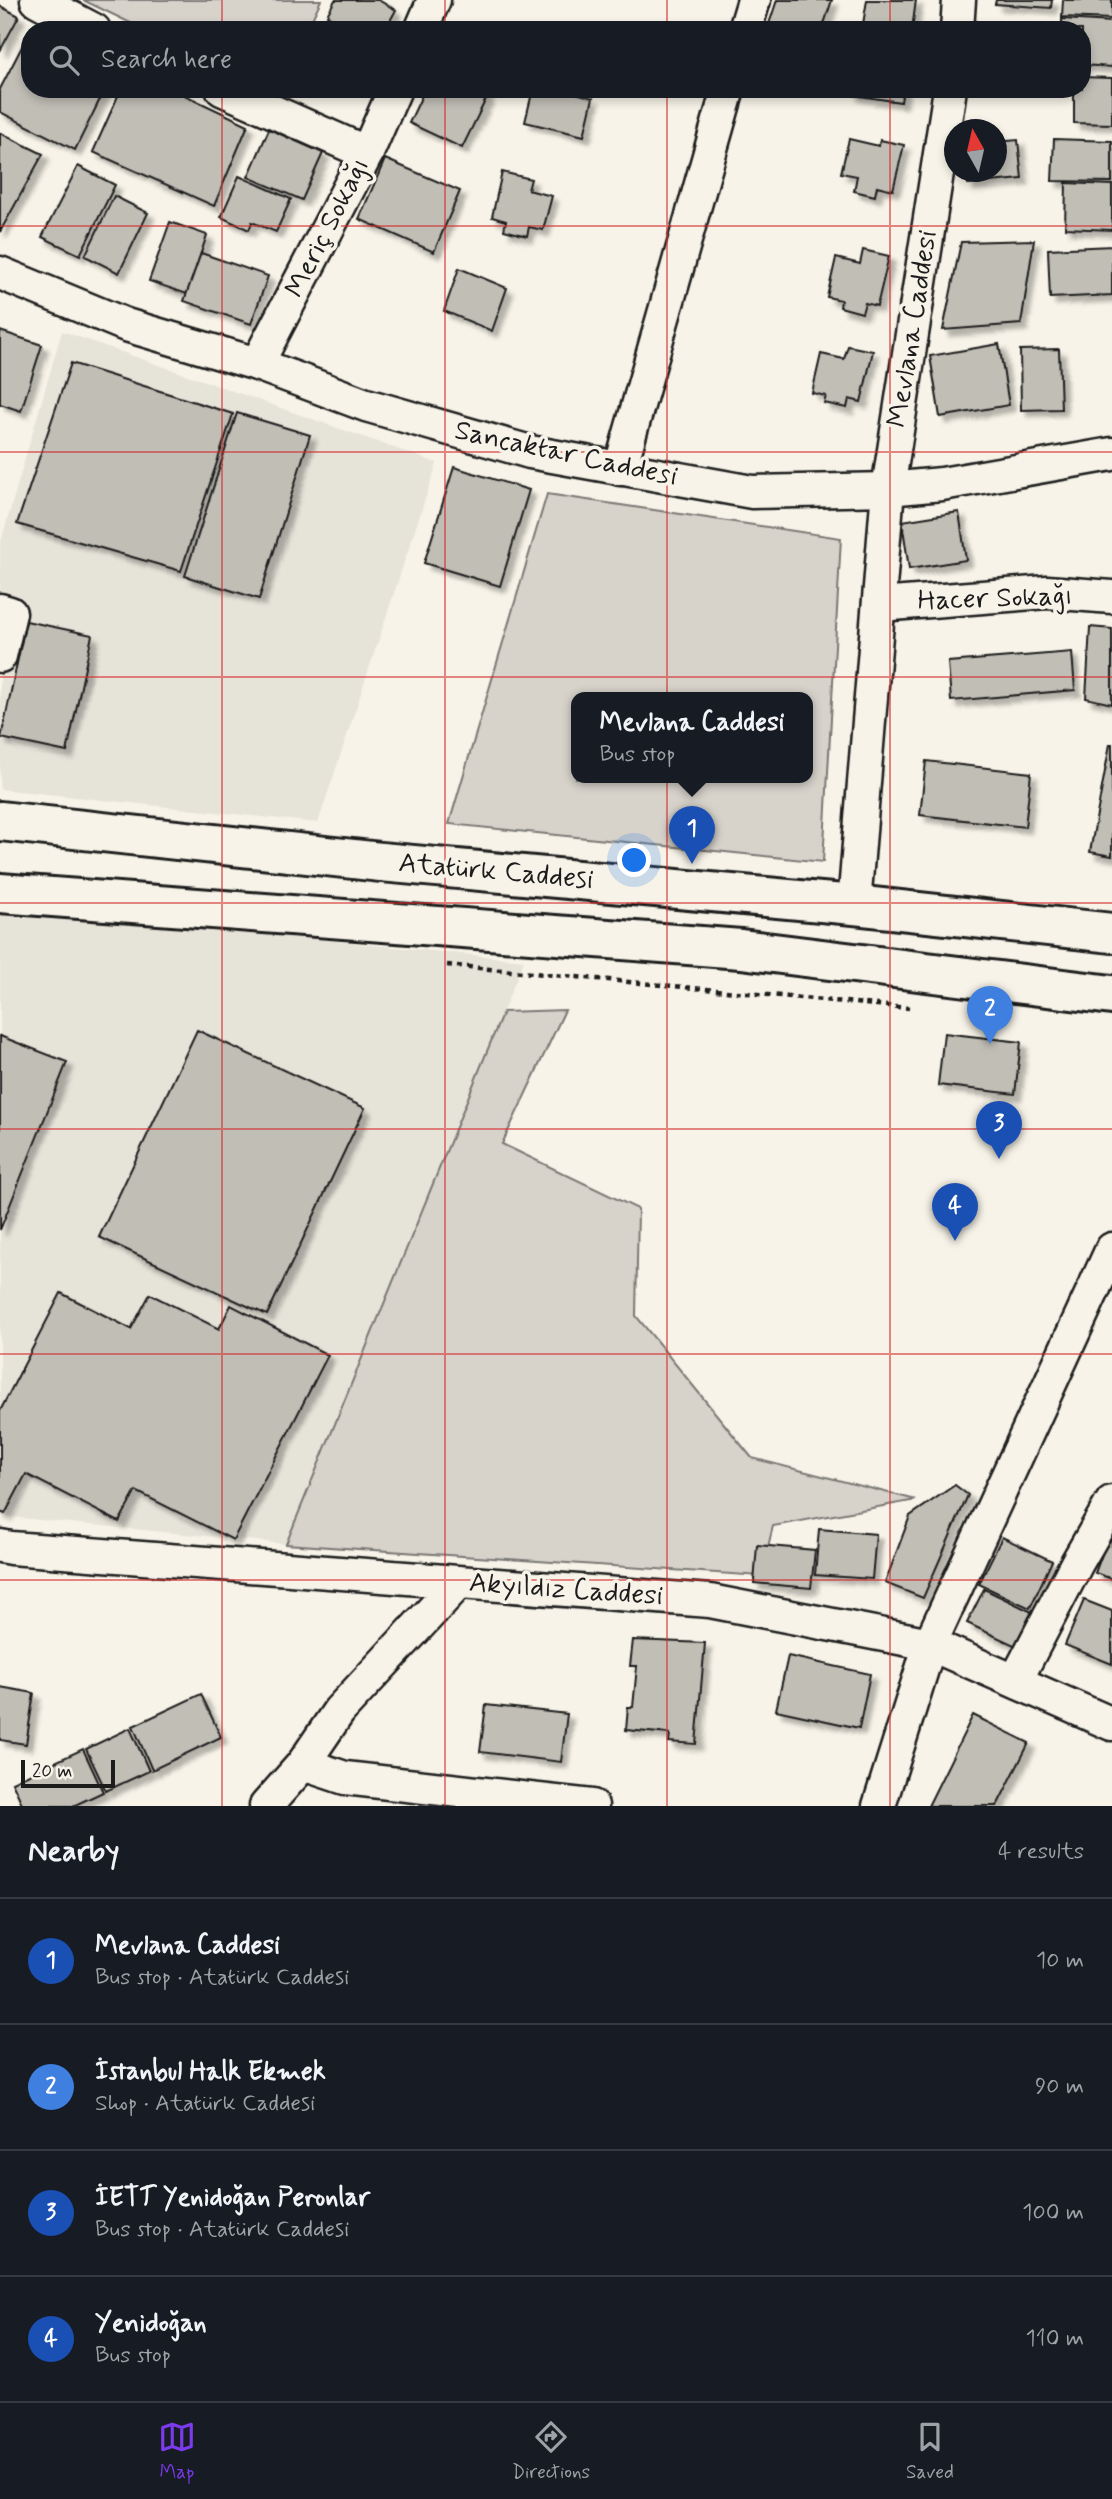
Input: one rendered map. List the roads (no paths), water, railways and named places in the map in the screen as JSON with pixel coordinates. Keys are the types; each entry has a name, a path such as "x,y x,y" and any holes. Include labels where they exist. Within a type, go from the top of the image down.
{"main road":[{"name":"Atatürk Caddesi","path":"2,830 853,905 1112,933"},
{"path":"0,893 741,949 1112,995"}],"street":[{"path":"37,0 77,21"},
{"path":"425,21 434,0"},
{"path":"748,21 754,0"},
{"path":"958,21 959,0"},
{"path":"242,98 367,153"},
{"name":"Meriç Sokağı","path":"257,365 367,153 391,98"},
{"path":"620,469 725,98"},
{"name":"Mevlana Caddesi","path":"853,905 888,489 949,98"},
{"name":"Sancaktar Caddesi","path":"0,273 126,325 257,365 366,405 518,449 752,492 888,489 942,484 1112,454"},
{"name":"Hacer Sokağı","path":"879,605 1047,592 1112,597"},
{"path":"0,610 10,613 0,656"},
{"path":"879,1806 930,1644 1112,1249"},
{"path":"1016,1680 1112,1502"},
{"name":"Akyıldız Caddesi","path":"0,1546 710,1601 930,1644 1112,1724"},
{"path":"266,1806 303,1764 339,1711 458,1583"},
{"path":"303,1764 345,1778 592,1806"}],"place":[{"name":"Mevlana Caddesi","path":"692,864"},
{"name":"İstanbul Halk Ekmek","path":"990,1044"},
{"name":"İETT Yenidoğan Peronlar","path":"999,1159"},
{"name":"Yenidoğan","path":"955,1241"}]}
